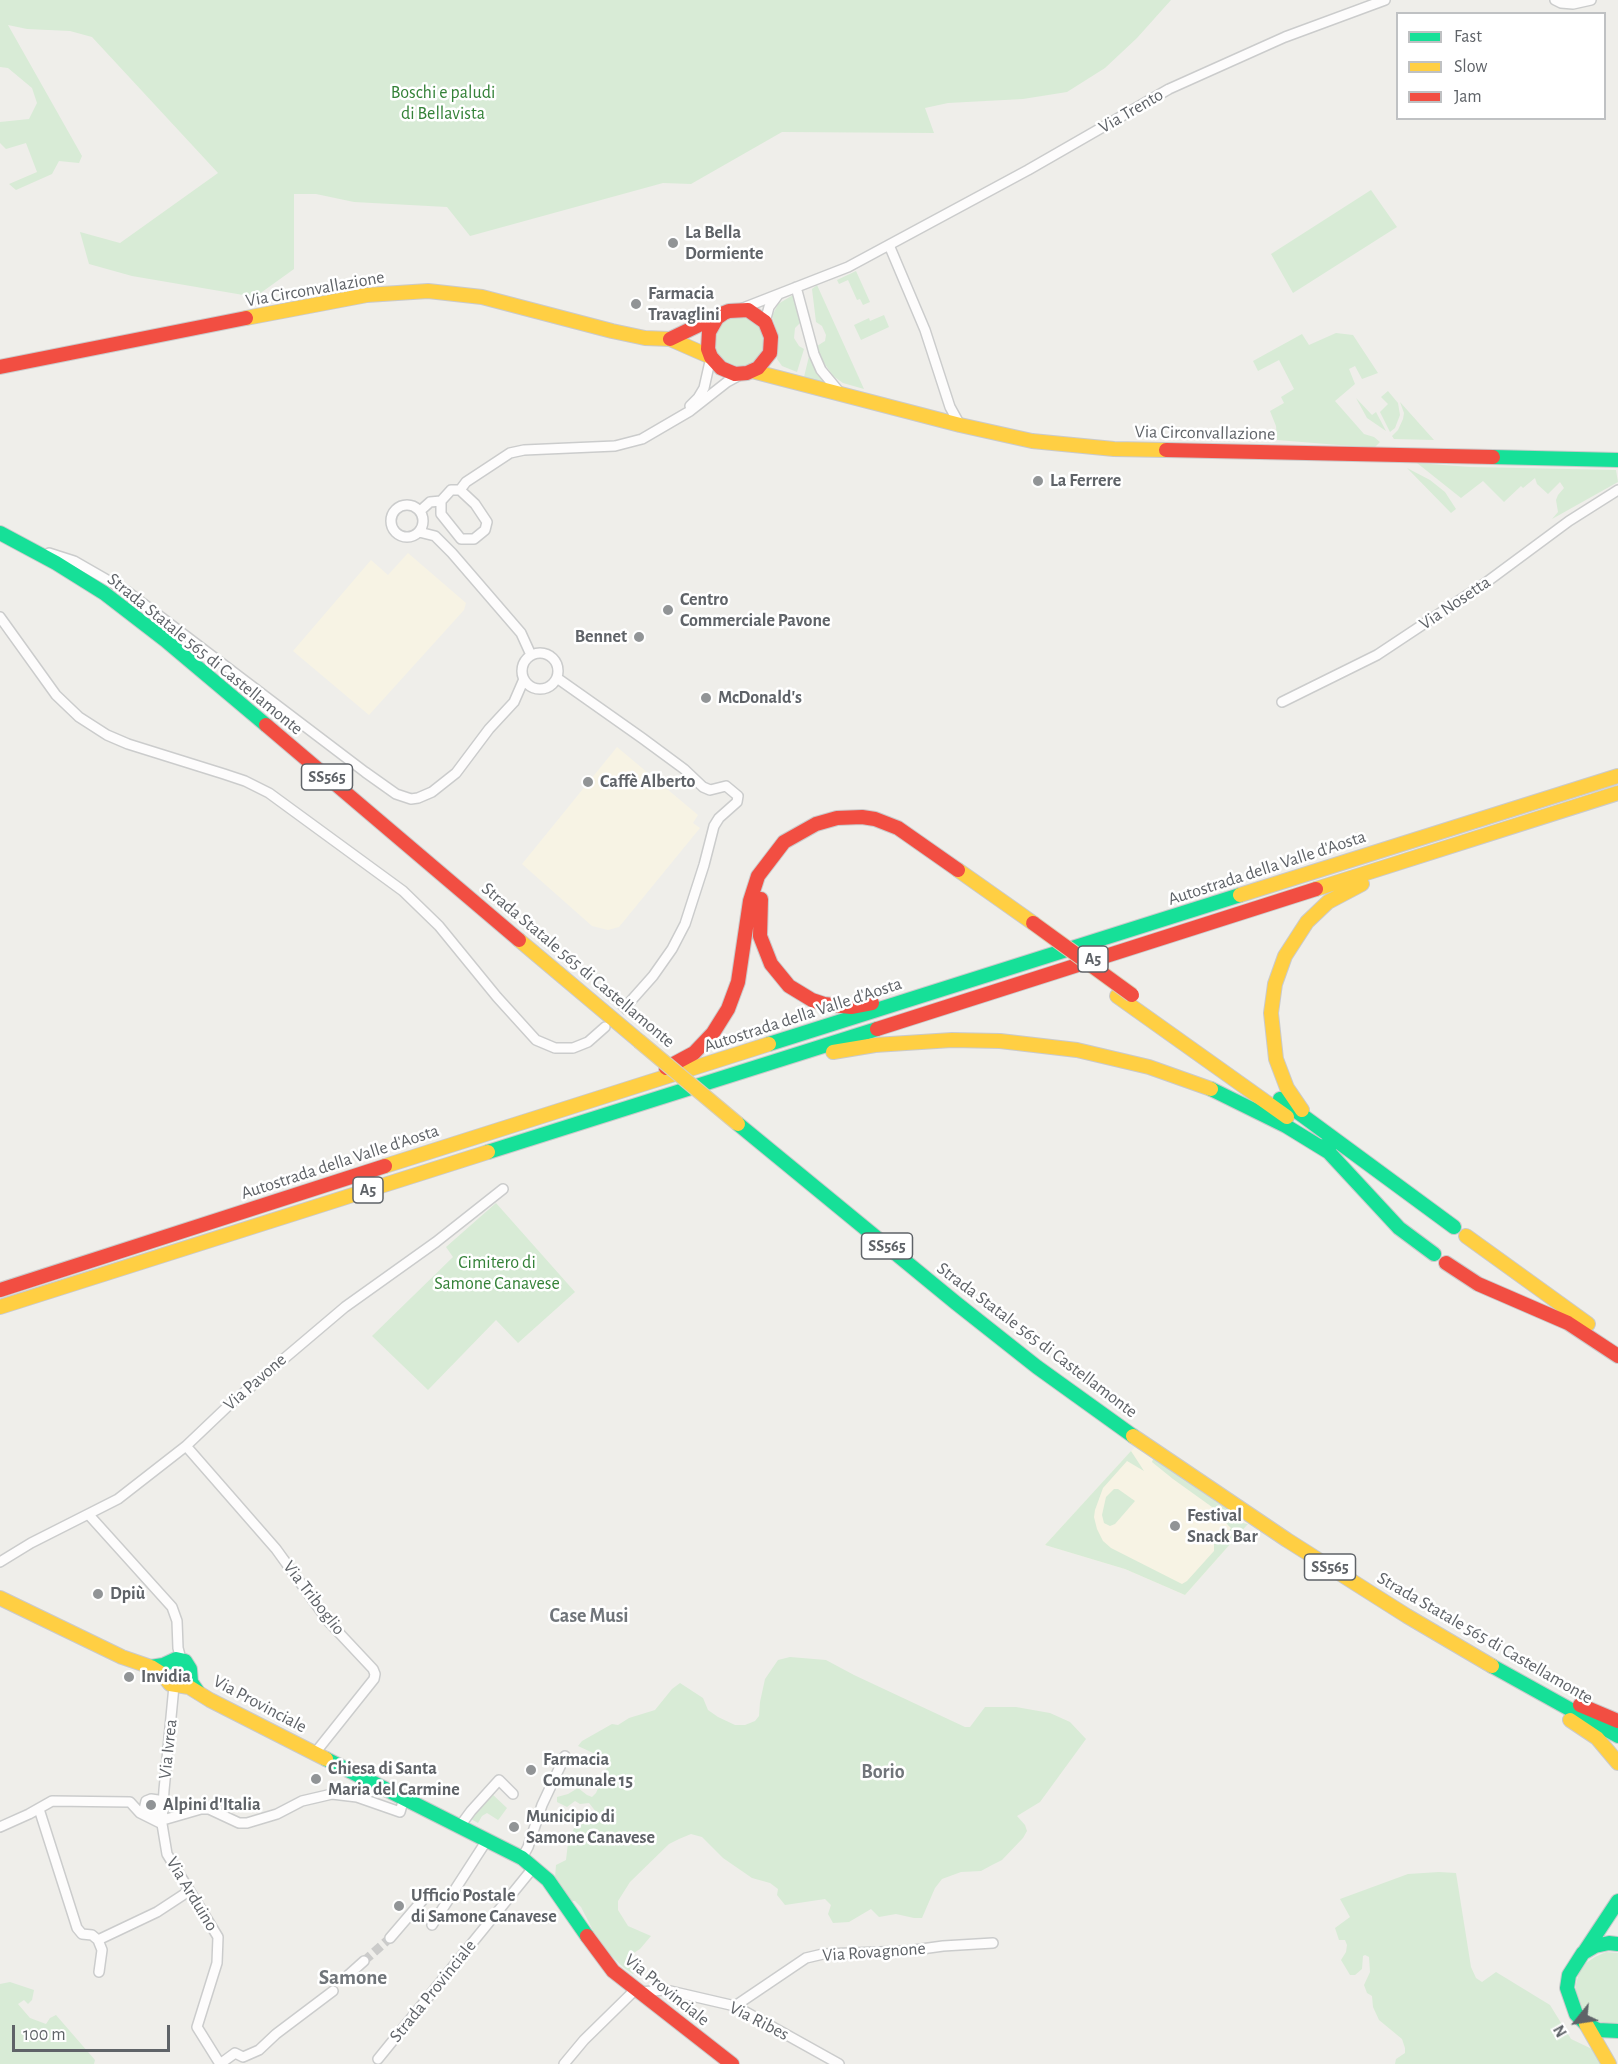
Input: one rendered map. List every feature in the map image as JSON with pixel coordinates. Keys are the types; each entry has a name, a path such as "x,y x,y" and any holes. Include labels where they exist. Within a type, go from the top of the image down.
{"main road":[{"name":"Via Circonvallazione","path":"0,367 332,301 367,295 428,291 482,297 612,331 645,338 670,339 711,357 728,372 798,382 960,425 1032,441 1114,449 1618,460"},
{"name":"Via Circonvallazione","path":"670,339 724,313 740,309"},
{"path":"740,309 754,313 765,322"},
{"path":"711,357 708,349 708,332 717,318 724,313"},
{"name":"Via Circonvallazione","path":"765,322 771,337 770,353 779,371 798,382"},
{"path":"747,373 763,364 770,353"},
{"name":"Strada Statale 565 di Castellamonte","path":"0,533 104,593 165,640 738,1124 1037,1367 1121,1428 1407,1616 1547,1698 1618,1736"},
{"name":"Autostrada della Valle d'Aosta","path":"0,1290 557,1111 1618,776"},
{"name":"Autostrada della Valle d'Aosta","path":"0,1307 1618,794"},
{"path":"557,1111 585,1096 665,1069 694,1053 708,1039 728,1009 738,982 750,901 758,876 784,842 816,824 837,818 875,819 898,828 1117,996 1253,1092 1330,1153 1399,1228 1434,1254"},
{"path":"973,980 908,992 858,1006 837,1006 812,1000 789,986 771,964 765,951 760,936 759,909 770,875 785,855 816,833 844,826 871,828 898,837 1132,995 1312,1122 1454,1227"},
{"path":"1312,1122 1287,1088 1276,1059 1271,1013 1280,968 1288,950 1307,922 1340,894 1372,880 1410,868 1451,846"},
{"path":"735,1073 784,1066 854,1048 914,1041 1000,1041 1044,1045 1149,1067 1198,1084 1251,1108 1330,1153"},
{"path":"1466,1236 1618,1346"},
{"path":"1446,1263 1478,1284 1568,1323 1618,1356"},
{"name":"Via Provinciale","path":"0,1598 122,1657 151,1667 178,1682 190,1682 198,1692 522,1858 548,1880 613,1971 732,2064"},
{"path":"151,1667 175,1658"},
{"path":"175,1658 164,1670 178,1682"},
{"name":"Via Provinciale","path":"175,1658 188,1665 178,1682"},
{"path":"1547,1698 1561,1695 1618,1720"},
{"path":"1547,1698 1565,1717 1597,1738 1618,1763"},
{"path":"1609,2064 1586,2024 1576,2014 1570,2001 1568,1988 1569,1975 1575,1963 1618,1901"},
{"path":"1583,1953 1595,1946 1615,1942"},
{"path":"1586,2024 1598,2030 1618,2031"}],"street":[{"name":"Via Trento","path":"740,309 848,267 1169,89 1285,37 1385,0"},
{"path":"1555,0 1573,4 1590,0"},
{"path":"889,245 925,330 950,407 960,425"},
{"path":"796,287 821,370 841,394"},
{"path":"765,322 769,307 780,293"},
{"path":"677,417 698,398 704,388 711,357"},
{"path":"459,490 466,482 510,453 524,450 615,446 642,439 690,411 727,382 747,373"},
{"name":"Via Nosetta","path":"1282,702 1377,655 1484,584 1569,521 1618,489"},
{"path":"451,490 459,490 475,504 487,522 485,530 474,539 461,538 441,514 441,501 451,490"},
{"path":"420,511 430,502 441,501"},
{"path":"411,505 420,511 423,522 419,532 410,537 399,536 391,527 393,512 401,506 411,505"},
{"path":"419,532 435,536 452,553 521,633 531,655"},
{"path":"24,545 74,561 128,592 365,772 396,794 411,799 432,792 456,773 489,729 514,702 524,679"},
{"path":"0,617 57,695 79,717 107,735 128,744 225,774 261,789 403,891 439,926 497,997 536,1040 555,1048 573,1048 588,1042 605,1027"},
{"path":"543,653 553,658 558,668 556,678 554,683 543,688 532,687 522,674 524,663 531,655 543,653"},
{"path":"556,678 684,769 703,787 710,790 726,786 738,796 737,802 719,818 714,826 685,924 672,949 653,976 629,1003"},
{"name":"Via Pavone","path":"0,1562 31,1543 118,1499 186,1446 226,1407 345,1307 436,1242 503,1189"},
{"name":"Via Triboglio","path":"186,1446 276,1549 328,1622 373,1669 374,1679 315,1753"},
{"path":"89,1515 172,1607 177,1621 175,1658"},
{"name":"Via Ivrea","path":"160,1820 178,1682"},
{"path":"522,1858 542,1805 565,1756"},
{"path":"460,1826 499,1780 513,1794"},
{"path":"0,1827 52,1801 130,1802 164,1790"},
{"path":"130,1802 140,1813 160,1820 209,1809 239,1823 247,1823 277,1814 302,1801 332,1794 357,1797 400,1812 404,1798"},
{"path":"39,1809 77,1928 82,1934 92,1935 98,1940 102,1950 99,1972"},
{"name":"Via Arduino","path":"160,1820 167,1854 218,1937 217,1963 197,2026 220,2064"},
{"path":"432,1925 487,1840"},
{"name":"Strada Provinciale","path":"378,2059 533,1868"},
{"path":"98,1940 157,1912 189,1892"},
{"path":"390,1938 426,1896 432,1894 443,1898 453,1893"},
{"name":"Via Rovagnone","path":"735,2006 806,1958 822,1954 907,1952 943,1946 993,1943"},
{"path":"344,1979 364,1961"},
{"path":"567,2063 584,2040 637,1990"},
{"name":"Via Ribes","path":"637,1990 666,1990 735,2006 839,2064"},
{"path":"220,2064 235,2053 243,2057 259,2050 276,2034 333,1991"}],"shaded area":[{"path":"408,553 466,603 464,610 369,715 293,651 371,560 388,575"},
{"path":"617,747 698,815 693,823 700,828 619,927 608,930 592,926 522,864"},
{"path":"1136,1446 1248,1524 1185,1595 1125,1569 1045,1545"}],"green space":[{"name":"Boschi e paludi di Bellavista","path":"0,0 1171,0 1137,38 1105,68 1067,92 1023,99 948,103 925,108 934,133 782,132 691,184 663,183 470,236 447,207 354,202 316,194 294,194 294,269 255,297 132,276 89,264 80,232 120,243 218,173 92,37 70,31 27,29 8,25 82,156 79,163 59,161 52,174 16,190 9,184 37,172 26,143 6,149 0,143 0,122 29,119 37,103 32,88 8,68 0,67"},
{"path":"1371,190 1397,227 1293,293 1271,254"},
{"path":"856,271 870,302 863,305 860,299 857,300 848,280 839,284 837,280"},
{"path":"817,285 864,389 843,383 833,376 820,357 817,346 825,341 826,335 822,326 816,322 812,289"},
{"path":"793,295 801,322 795,328 794,338 804,349 797,372 782,366 777,359 779,337 772,316 778,304"},
{"path":"884,315 889,327 861,340 854,325 869,318 870,321"},
{"path":"735,316 745,316 754,320 762,328 766,342 762,356 754,364 745,368 735,368 726,364 718,356 714,347 714,337 718,328 726,320"},
{"path":"1336,333 1353,335 1378,373 1362,379 1355,366 1349,369 1355,384 1335,401 1364,434 1380,442 1376,448 1277,440 1276,426 1270,411 1284,403 1281,397 1294,389 1279,360 1258,371 1253,361 1302,334 1309,345"},
{"path":"810,352 817,372 825,384 804,377"},
{"path":"1388,391 1398,403 1400,415 1395,428 1390,432 1380,412 1388,404 1381,397"},
{"path":"1356,398 1372,415 1376,412 1386,431 1367,418"},
{"path":"1400,402 1434,440 1394,439 1392,436 1398,430 1404,413"},
{"path":"1417,463 1470,467 1616,470 1618,482 1552,519 1558,512 1556,500 1564,488 1560,482 1548,494 1537,484 1535,478 1523,488 1521,486 1504,502 1483,481 1461,498"},
{"path":"1407,468 1430,480 1445,492 1456,509 1451,513"},
{"name":"Cimitero di Samone Canavese","path":"496,1203 575,1292 518,1343 496,1320 428,1390 372,1336 453,1257 446,1247"},
{"path":"1131,1451 1144,1471 1127,1461 1103,1488 1095,1510 1097,1529 1103,1541 1111,1548 1182,1584 1214,1551 1214,1540 1221,1542 1231,1528 1225,1522 1248,1524 1185,1595 1125,1569 1045,1545"},
{"path":"1153,1459 1231,1512 1219,1512 1173,1479 1152,1462"},
{"path":"1114,1489 1118,1489 1135,1501 1115,1524 1110,1526 1104,1523 1102,1515 1106,1497"},
{"path":"790,1657 826,1660 965,1727 970,1727 985,1707 1016,1707 1050,1713 1070,1722 1086,1739 1040,1802 1017,1816 1027,1831 1023,1838 1002,1860 981,1871 961,1872 942,1879 935,1888 922,1918 896,1914 879,1917 871,1909 849,1922 833,1923 828,1914 831,1905 825,1899 785,1905 777,1895 778,1889 770,1883 752,1878 723,1858 702,1837 691,1834 669,1844 630,1882 618,1901 618,1910 628,1926 651,1936 640,1949 629,1956 637,1968 633,1974 601,1946 581,1907 575,1901 571,1901 555,1878 556,1865 566,1860 568,1843 574,1828 592,1819 597,1813 589,1803 580,1804 575,1801 567,1807 557,1802 557,1797 578,1788 592,1797 609,1763 606,1759 578,1746 582,1741 612,1724 618,1725 629,1718 655,1710 680,1683 703,1698 708,1710 718,1717 735,1725 745,1725 755,1721 759,1716 765,1679 778,1660"},
{"path":"491,1793 507,1808 499,1819 487,1813 478,1823 469,1818"},
{"path":"1456,1873 1471,1967 1476,1978 1482,1982 1496,1972 1550,2005 1571,2039 1592,2049 1601,2064 1395,2064 1396,2059 1405,2053 1405,2048 1402,2039 1379,2020 1373,2007 1372,1996 1367,1993 1364,1985 1370,1972 1369,1957 1363,1956 1362,1969 1355,1975 1350,1975 1341,1960 1347,1945 1345,1940 1339,1940 1335,1928 1350,1917 1340,1899 1408,1874"},
{"path":"1606,1952 1618,1953 1618,2024 1597,2021 1587,2015 1576,1995 1579,1973 1586,1963"},
{"path":"10,1982 34,1990 32,2000 28,2004 24,2000 18,2004 30,2018 46,2024 56,2015 95,2060 94,2064 0,2064 0,1984"}],"tunnel":[{"path":"611,1021 629,1003"},
{"path":"364,1961 390,1938"}],"traffic: fast":[{"path":"1493,457 1618,460"},
{"path":"0,533 56,563 104,593 165,640 266,725"},
{"path":"769,1044 1240,895"},
{"path":"488,1152 877,1029"},
{"path":"1211,1089 1286,1126 1330,1153"},
{"path":"1280,1099 1454,1227"},
{"path":"738,1124 1037,1367 1133,1436"},
{"path":"1323,1146 1399,1228 1434,1254"},
{"path":"151,1667 176,1659 185,1661 190,1669 191,1682 198,1692"},
{"path":"1492,1666 1618,1736"},
{"path":"326,1759 522,1858 548,1880 587,1936"},
{"path":"1585,1951 1618,1901"},
{"path":"1618,1944 1595,1946 1583,1953 1569,1975 1567,1988 1576,2014 1586,2024 1598,2030 1618,2031"}],"traffic: slow":[{"path":"246,318 367,295 428,291 482,297 612,331 645,338 670,339 711,357"},
{"path":"752,371 960,425 1032,441 1114,449 1166,450"},
{"path":"1240,895 1618,776"},
{"path":"1316,889 1618,793"},
{"path":"958,870 1033,923"},
{"path":"1302,1110 1287,1088 1276,1059 1271,1013 1275,984 1285,956 1307,922 1328,902 1362,884"},
{"path":"519,940 639,1041"},
{"path":"1117,996 1287,1117"},
{"path":"833,1052 875,1045 952,1040 1000,1041 1077,1050 1149,1067 1211,1089"},
{"path":"639,1041 738,1124"},
{"path":"385,1166 769,1044"},
{"path":"0,1307 488,1152"},
{"path":"1466,1236 1588,1324"},
{"path":"1133,1436 1287,1540 1407,1616 1492,1666"},
{"path":"0,1598 122,1657 151,1667 162,1674 170,1684 189,1687 326,1759"},
{"path":"1570,1720 1597,1738 1618,1763"},
{"path":"1586,2024 1609,2064"}],"traffic: jam":[{"path":"670,339 724,313 729,311 748,310 765,322 771,337 770,353 758,368 747,373 735,374 721,368 711,357 708,349 709,332 717,318 724,313"},
{"path":"0,367 246,318"},
{"path":"1166,450 1493,457"},
{"path":"266,725 519,940"},
{"path":"666,1068 694,1053 713,1033 728,1009 738,982 750,901 758,876 784,842 816,824 837,818 875,819 898,828 958,870"},
{"path":"877,1029 1316,889"},
{"path":"761,899 760,936 771,964 789,986 812,1000 824,1004 851,1007 872,1003"},
{"path":"1033,923 1132,995"},
{"path":"0,1290 385,1166"},
{"path":"1446,1263 1478,1284 1568,1323 1618,1356"},
{"path":"1580,1705 1618,1721"},
{"path":"587,1936 613,1971 732,2064"}],"place":[{"name":"La Bella Dormiente","path":"673,243"},
{"name":"Farmacia Travaglini","path":"636,304"},
{"name":"La Ferrere","path":"1038,481"},
{"name":"Centro Commerciale Pavone","path":"668,610"},
{"name":"Bennet","path":"639,637"},
{"name":"McDonald's","path":"706,698"},
{"name":"Caffè Alberto","path":"588,782"},
{"name":"Festival Snack Bar","path":"1175,1526"},
{"name":"Dpiù","path":"98,1594"},
{"name":"Invidia","path":"129,1677"},
{"name":"Farmacia Comunale 15","path":"531,1770"},
{"name":"Chiesa di Santa Maria del Carmine","path":"316,1779"},
{"name":"Alpini d'Italia","path":"151,1805"},
{"name":"Municipio di Samone Canavese","path":"514,1827"},
{"name":"Ufficio Postale di Samone Canavese","path":"399,1906"}],"district":[{"name":"Case Musi","path":"589,1616"},
{"name":"Borio","path":"883,1772"},
{"name":"Samone","path":"353,1978"}]}
